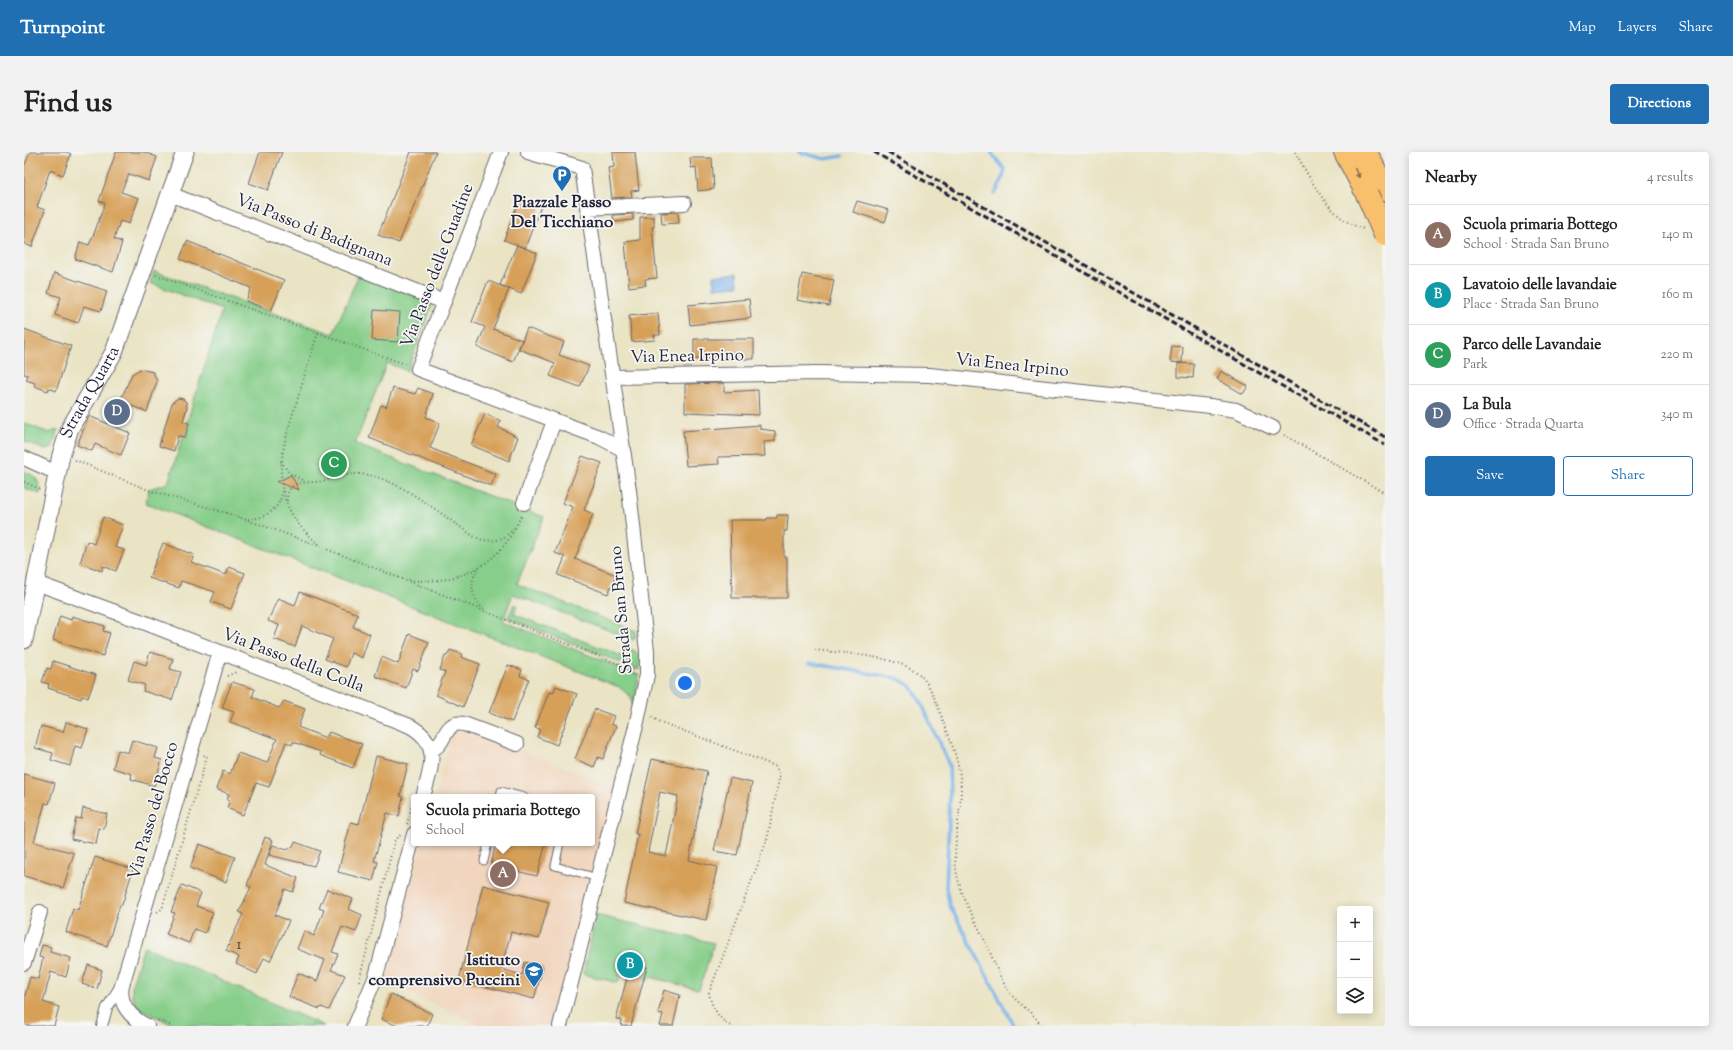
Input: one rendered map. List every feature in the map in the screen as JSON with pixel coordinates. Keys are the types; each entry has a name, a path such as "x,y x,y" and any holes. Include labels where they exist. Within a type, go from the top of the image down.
{"highway":[{"path":"1345,152 1376,192"},
{"path":"1366,152 1376,192 1377,233"}],"street":[{"name":"Strada Quarta","path":"24,640 61,454 70,428 114,352 185,152"},
{"name":"Via Passo delle Guadine","path":"501,152 418,369 599,437 624,450"},
{"name":"Strada San Bruno","path":"528,152 582,168 624,450 646,635 647,675 598,878 560,1026"},
{"name":"Via Passo di Badignana","path":"170,194 444,302"},
{"path":"587,208 684,203"},
{"name":"Via Enea Irpino","path":"613,377 817,373 930,376 1210,406 1236,410 1273,428"},
{"path":"524,503 554,420"},
{"path":"24,458 57,473"},
{"name":"Via Passo della Colla","path":"36,583 220,652 410,726 424,736 432,749"},
{"name":"Via Passo del Bocco","path":"153,1023 134,1018 126,1008 121,994 123,981 220,652"},
{"path":"424,794 431,765 432,749 438,744 448,728 457,723 464,724 517,744"},
{"path":"355,1026 376,976 411,845"},
{"path":"24,962 40,912"},
{"name":"Via Passo del Bocco","path":"102,1026 107,1008 123,981"}],"lane":[{"path":"500,794 501,791 512,794"},
{"path":"484,861 487,846"},
{"path":"559,846 554,866 598,878"}],"path":[{"path":"1295,152 1323,198 1333,211 1352,225 1377,233"},
{"path":"143,270 418,369"},
{"path":"318,334 286,435 281,458 280,473 282,488 288,504 305,531 319,545 326,548 647,675"},
{"path":"1273,428 1385,493"},
{"path":"61,454 151,491 242,518 326,548"},
{"path":"281,458 282,464 289,473 299,479 310,482"},
{"path":"288,504 287,497 292,487 298,483 319,482 351,474 377,476 397,484 478,539 488,541 501,539 515,527"},
{"path":"242,518 260,518 270,513 280,500 282,488"},
{"path":"404,579 423,582 445,581 467,574 480,567 501,549 515,527 525,506 524,503"},
{"path":"480,567 474,576 473,591 479,605 488,613"},
{"path":"815,650 866,656 904,665 916,671 927,683 948,732 959,769 961,791 956,873 964,897 1005,985 1016,1000 1033,1014 1041,1026"},
{"path":"225,677 232,673 241,672"},
{"path":"650,714 658,721 775,766 780,774 767,840 709,993 710,999 722,1020 731,1026"},
{"path":"151,914 162,909 207,756 199,754"},
{"path":"153,1023 172,1026"}],"shaded area":[{"path":"466,729 614,787 554,1026 481,1026 386,982 421,846 595,846 595,794 435,794 452,732"}],"green space":[{"path":"154,271 333,334 359,274 433,302 407,371 387,363 355,444 544,517 517,584 636,631 634,640 513,594 503,621 639,675 633,710 631,697 619,687 146,503 149,489 168,483 183,436 185,437 189,423 187,422 222,310 150,283"},
{"path":"24,423 49,433 58,429 52,448 45,450 24,441"},
{"path":"24,471 36,479 39,485 40,494 24,488"},
{"path":"514,604 517,605 514,614 627,658 630,649 637,652 640,662 639,670 508,618"},
{"path":"596,915 714,943 699,990 650,977 648,981 621,973 618,983 583,974"},
{"path":"144,946 324,1026 175,1026 137,1006 132,997 132,984"}],"water":[{"path":"737,273 738,286 714,288 713,276"}],"building":[{"path":"30,152 66,152 71,154 63,175 50,170 37,207 45,210 32,247 24,244 24,167"},
{"path":"116,152 144,152 157,157 149,181 129,174 121,192 139,198 129,224 120,221 114,239 122,242 113,272 75,259 80,242 89,245 95,231 105,203 99,201"},
{"path":"260,152 282,152 268,190 249,183"},
{"path":"411,152 436,152 399,243 378,235"},
{"path":"613,152 635,152 639,190 631,191 632,197 612,198 608,168 614,167"},
{"path":"690,158 712,158 714,189 698,191 696,167 691,168"},
{"path":"520,198 541,206 525,248 504,240"},
{"path":"857,201 889,210 885,222 853,212"},
{"path":"678,212 679,223 662,224 661,213"},
{"path":"633,214 633,220 614,222 613,215"},
{"path":"640,217 654,217 654,227 652,227 657,278 645,279 646,285 629,287 625,242 640,240"},
{"path":"187,241 284,280 271,311 246,301 251,288 180,259"},
{"path":"517,245 537,253 521,294 500,285"},
{"path":"54,273 107,291 101,311 84,306 78,323 55,315 61,297 48,293"},
{"path":"802,274 834,280 829,306 797,300"},
{"path":"488,281 509,289 493,329 522,340 513,362 477,347 485,327 472,322"},
{"path":"749,299 751,318 690,325 688,305"},
{"path":"374,310 400,312 398,342 372,340"},
{"path":"658,313 660,335 654,335 655,340 632,342 629,316"},
{"path":"527,328 564,342 559,355 589,366 580,387 550,376 555,363 519,349"},
{"path":"24,329 71,346 56,391 49,388 48,391 34,386 35,383 26,380 28,375 24,374"},
{"path":"694,339 754,339 754,359 694,359"},
{"path":"1172,346 1183,347 1182,363 1170,362"},
{"path":"1178,363 1194,364 1193,378 1178,377"},
{"path":"140,369 153,372 157,381 147,412 120,401 132,374"},
{"path":"1221,371 1248,386 1243,394 1217,379"},
{"path":"724,383 724,392 758,390 759,415 685,412 685,384"},
{"path":"393,388 415,394 418,388 433,394 426,417 440,423 430,448 496,474 491,486 369,438 381,405 386,407"},
{"path":"178,398 183,399 186,402 187,407 183,421 189,423 185,437 178,436 174,451 159,446 172,403"},
{"path":"485,414 501,421 498,427 518,437 509,461 471,445"},
{"path":"89,416 130,433 121,455 95,444 92,451 77,445"},
{"path":"760,425 760,429 775,431 775,441 764,442 765,456 718,457 719,464 686,466 683,431"},
{"path":"582,456 602,463 584,510 593,514 575,559 616,575 608,594 558,575 565,557 555,553 573,507 563,503"},
{"path":"291,475 299,490 277,482"},
{"path":"777,515 788,515 787,531 784,531 784,557 787,557 787,598 732,598 730,520 767,520 767,518 777,518"},
{"path":"103,517 123,525 115,547 124,550 116,571 103,566 102,571 80,563 87,541 94,544"},
{"path":"163,543 194,555 191,562 226,575 229,567 245,573 231,609 211,602 215,592 181,581 179,588 149,578"},
{"path":"300,592 358,614 353,627 370,634 362,658 351,653 346,667 325,659 333,639 302,626 295,647 274,639 279,625 268,621 278,598 295,605"},
{"path":"60,616 71,620 72,616 105,626 103,631 110,633 103,656 53,640"},
{"path":"409,634 429,642 418,671 413,669 406,688 375,676 382,657 398,664"},
{"path":"450,650 462,654 461,657 480,664 463,707 436,695 445,672 440,670 445,656 447,656"},
{"path":"150,652 173,659 170,669 181,672 172,700 143,691 145,685 128,680 134,661 146,665"},
{"path":"53,661 96,675 88,698 82,696 81,699 48,688 49,684 42,682 47,668 51,669"},
{"path":"508,665 522,670 520,676 529,679 512,722 489,713"},
{"path":"232,682 255,689 252,697 279,708 284,701 305,709 298,727 326,738 329,732 362,744 353,768 320,755 321,752 293,742 292,745 286,742 269,787 256,783 243,815 227,808 230,800 227,799 229,794 216,789 223,771 230,774 238,753 267,763 277,739 230,722 234,712 222,708"},
{"path":"556,686 577,694 557,745 537,737 540,729 535,728 549,692 553,693"},
{"path":"595,709 614,716 611,724 616,726 603,759 598,757 594,767 575,759"},
{"path":"66,722 88,729 82,748 75,746 70,766 51,760 53,753 35,748 41,726 63,732"},
{"path":"132,740 158,748 155,758 162,760 154,786 131,779 132,774 113,768 118,750 128,753"},
{"path":"376,756 408,764 400,796 403,797 399,816 387,813 374,861 378,862 373,881 338,872 351,822 359,824"},
{"path":"652,759 707,771 689,860 717,867 706,920 624,903 638,834 635,834","holes":["660,792 678,796 666,856 648,852"]},
{"path":"24,774 55,783 49,804 45,803 34,842 74,853 63,888 24,876"},
{"path":"730,778 752,783 737,855 714,851"},
{"path":"83,808 107,814 104,829 99,828 96,844 71,839 76,818 81,819"},
{"path":"265,837 273,840 265,865 298,878 293,892 285,889 275,915 289,921 270,961 264,958 257,974 236,964 239,957 226,951 243,914 239,912 251,887 247,885"},
{"path":"295,842 320,851 314,866 269,855 273,845 287,850 293,846"},
{"path":"199,844 235,857 226,882 190,868"},
{"path":"495,846 545,846 537,876 491,865"},
{"path":"95,857 133,869 107,946 66,932 73,908 78,910"},
{"path":"182,885 201,893 196,906 213,912 205,933 194,929 189,943 166,934 175,913 171,912"},
{"path":"483,885 549,902 539,939 511,932 501,969 522,975 525,962 543,967 534,999 459,980"},
{"path":"327,889 353,899 349,909 362,915 356,932 342,927 332,952 338,954 331,970 345,975 329,1010 321,1007 320,1009 289,997 298,973 317,981 325,960 297,949 304,931 314,936 324,910 319,908"},
{"path":"42,945 51,947 50,952 71,958 66,977 51,972 43,1002 59,1007 54,1026 24,1026 24,999 30,977 38,979 43,958 39,957"},
{"path":"631,963 647,967 631,1026 621,1026 622,1020 616,1019"},
{"path":"88,965 102,970 97,989 82,984"},
{"path":"664,990 680,995 673,1026 660,1026 663,1014 658,1013"},
{"path":"391,994 432,1014 427,1026 397,1026 381,1019"}],"waterway":[{"path":"799,152 825,159 842,156"},
{"path":"991,152 1005,170 995,194"},
{"path":"809,663 897,678 911,686 921,702 949,765 950,796 946,888 950,906 1014,1026"}],"railway":[{"path":"874,152 1385,445"},
{"path":"888,152 1385,437"}],"place":[{"name":"Piazzale Passo Del Ticchiano","path":"562,192"},
{"name":"La Bula","path":"117,412"},
{"name":"Parco delle Lavandaie","path":"334,464"},
{"name":"Scuola primaria Bottego","path":"503,874"},
{"name":"Lavatoio delle lavandaie","path":"630,965"},
{"name":"Istituto comprensivo Puccini","path":"534,988"}]}
